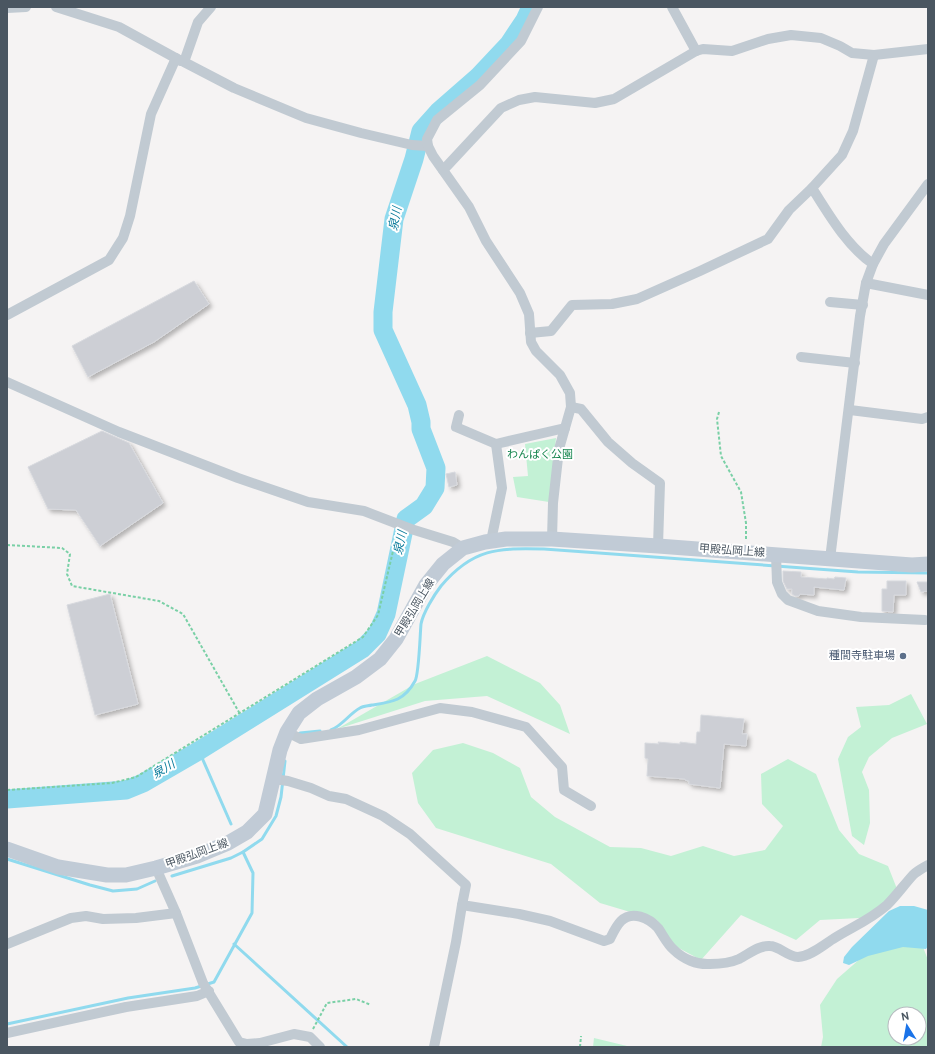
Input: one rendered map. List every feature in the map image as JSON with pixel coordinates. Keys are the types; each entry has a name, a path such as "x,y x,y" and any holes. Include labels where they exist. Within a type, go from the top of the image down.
{"main road":[{"name":"甲殿弘岡上線","path":"7,850 58,867 107,875 126,875 197,856 228,843 247,832 266,814 281,780 280,750 287,732 299,713 317,699 356,677 380,659 396,639 426,584 443,564 463,548 506,539 552,539 746,552 776,560 830,559 912,565 928,564"}],"street":[{"path":"7,8 26,7"},
{"path":"56,7 119,27 234,88 306,118 361,133 412,145 425,146 469,207 486,241 520,293 529,314 531,342 536,351 560,375 570,393 571,407 558,449 552,539"},
{"path":"7,315 109,260 123,238 130,216 150,114 180,60 198,22 211,7"},
{"path":"425,146 437,120 480,85 521,41 538,7"},
{"path":"672,7 696,51"},
{"path":"443,170 501,108 519,100 535,97 595,104 614,99 696,51 703,49 732,51 768,39 791,35 821,38 852,53 874,55 928,49"},
{"path":"530,333 551,331 572,305 612,304 637,299 768,239 789,210 812,188 842,155 853,131 874,55"},
{"path":"830,559 850,410 862,304 866,283 873,264 884,244 928,184"},
{"path":"812,188 833,223 863,258 873,264"},
{"path":"866,283 928,294"},
{"path":"830,302 862,304"},
{"path":"801,357 855,363"},
{"path":"7,382 118,432 238,478 308,502 364,511 411,530 453,542 463,548"},
{"path":"571,407 581,409 608,442 632,463 660,483 658,546"},
{"path":"850,410 922,419 928,417"},
{"path":"459,415 456,427 496,444 565,428"},
{"path":"491,541 502,488 496,444"},
{"path":"776,560 777,582 782,594 788,600 818,611 861,617 925,620"},
{"path":"287,732 302,739 359,730 440,708 472,712 497,718 526,727 562,767 564,790 591,806"},
{"path":"281,780 329,796 346,799 383,816 410,834 466,885 456,942 434,1047"},
{"path":"462,905 519,914 550,921 604,941 610,939 616,926 622,920 632,915 641,916 650,920 658,928 673,949 681,956 694,962 707,965 731,962 757,949 770,946 797,957 810,954 834,938 859,926 873,916 887,904 914,874 928,865"},
{"path":"156,868 206,988 239,1042 247,1044 260,1043 294,1034 310,1037 320,1047"},
{"path":"7,944 71,918 86,916 103,919 136,918 176,913"},
{"path":"7,1033 126,1007 197,996 206,988"}],"path":[{"path":"719,412 717,419 721,456 741,492 746,523 746,552"},
{"path":"7,790 112,783 136,777 364,637 378,615 399,525"},
{"path":"7,545 62,548 70,554 67,574 72,586 159,601 183,614 240,714"},
{"path":"313,1028 327,1003 356,999 370,1005"},
{"path":"580,1047 581,1036"}],"green space":[{"name":"わんぱく公園","path":"556,438 549,502 517,497 513,477 528,476 525,444"},
{"path":"487,656 540,683 560,705 570,734 487,696 425,701 337,729 415,684"},
{"path":"911,694 927,724 892,738 869,757 862,772 869,790 870,823 864,845 852,836 838,759 848,737 861,727 856,707 889,705"},
{"path":"463,743 493,753 520,768 531,797 555,817 610,847 641,848 671,856 703,846 734,856 765,850 783,826 762,804 761,774 788,759 816,774 839,830 859,854 888,866 899,894 879,917 820,920 796,940 741,915 701,960 675,946 657,920 600,903 551,864 436,828 418,803 412,773 433,750"},
{"path":"921,942 928,960 928,1047 821,1047 823,1037 820,1005 837,979 861,958 890,943"},
{"path":"594,1038 627,1046 629,1047 593,1047"}],"water":[{"path":"900,906 914,906 928,910 928,946 926,949 903,947 868,956 849,965 843,963 844,957 852,947 889,911"}],"building":[{"path":"194,281 209,304 154,342 88,377 72,346"},
{"path":"102,431 129,443 163,503 100,546 76,510 48,509 28,467"},
{"path":"455,472 457,485 449,487 446,474"},
{"path":"783,571 801,572 801,577 827,579 834,579 835,577 846,578 844,590 814,587 814,595 800,594 799,596 795,596 792,594 792,589 787,589 783,581"},
{"path":"887,581 906,581 906,595 894,595 893,612 882,611 882,589 887,589"},
{"path":"917,582 928,582 928,591 921,592"},
{"path":"110,594 138,704 95,715 67,605"},
{"path":"701,715 744,719 742,734 747,734 746,746 724,744 720,788 689,784 689,781 685,779 647,776 648,759 645,758 645,743 659,744 658,742 680,744 680,742 696,744 697,732 700,732"}],"waterway":[{"name":"泉川","path":"7,799 126,790 143,783 200,750 362,649 377,634 386,614 406,519 424,506 435,488 436,468 421,429 417,405 383,330 383,312 394,219 414,159 421,131 438,112 478,77 509,44 525,20 531,7"},
{"path":"331,730 361,707 386,703 397,699 402,697 411,688 416,677 421,624 429,604 441,586 453,573 464,564 487,553 513,549 544,549 858,572 928,573"},
{"path":"298,734 320,731"},
{"path":"200,750 231,824"},
{"path":"172,876 231,858 262,839 276,816 281,797 285,761"},
{"path":"7,1024 128,998 195,988 214,982 252,913 253,873 243,852"},
{"path":"7,859 113,891 137,889 155,881"},
{"path":"234,944 347,1047"}],"place":[{"name":"種間寺駐車場","path":"903,656"}]}
